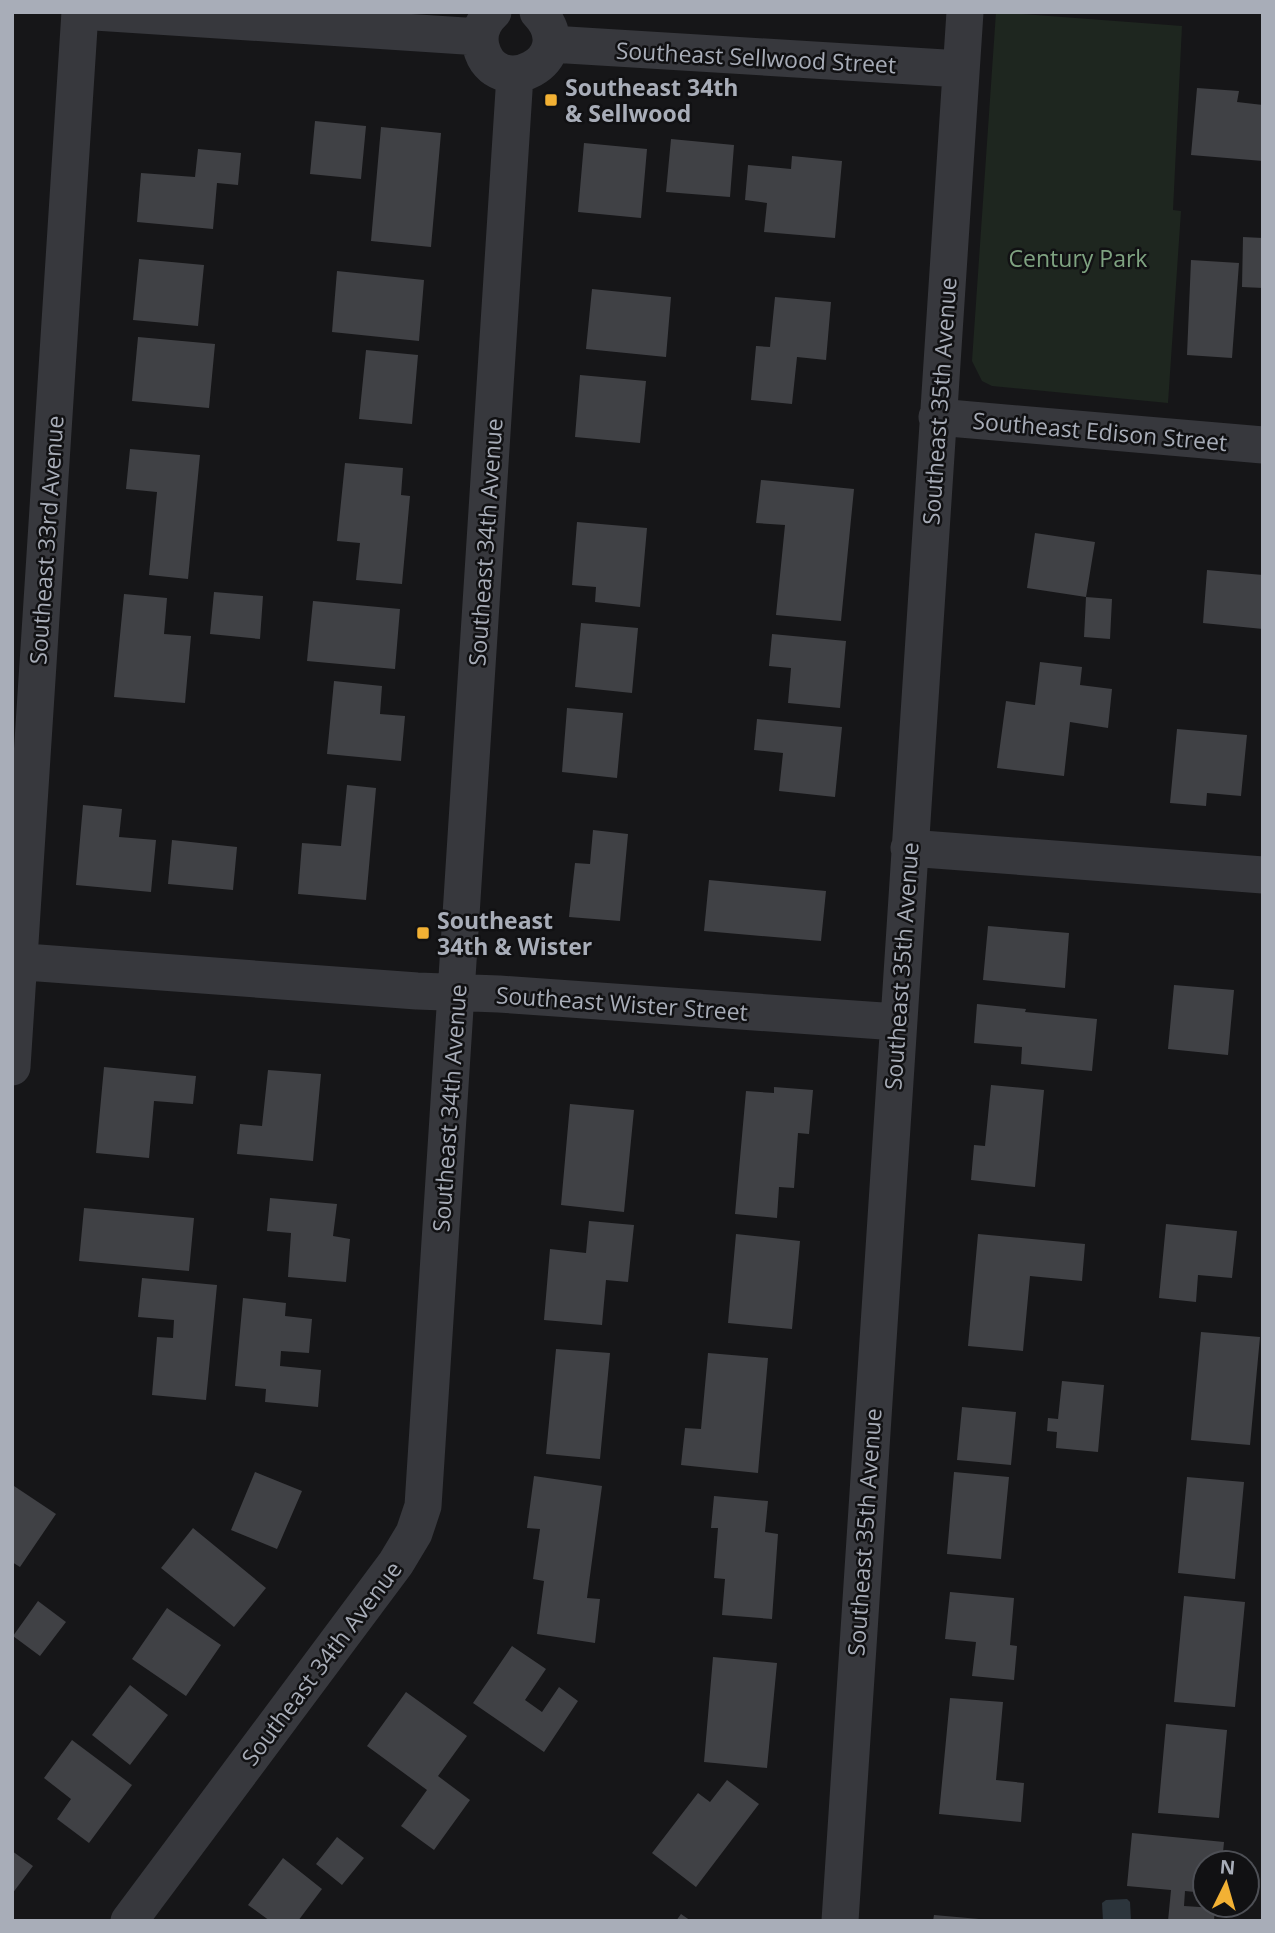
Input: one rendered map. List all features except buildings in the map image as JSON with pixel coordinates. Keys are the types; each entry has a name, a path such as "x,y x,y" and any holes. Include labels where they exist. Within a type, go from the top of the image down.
{"street":[{"name":"Southeast 33rd Avenue","path":"12,1067 15,961 80,12"},
{"path":"95,12 486,25 482,51 490,63 501,72 515,75 524,74 539,66 549,52 545,28"},
{"name":"Southeast 35th Avenue","path":"839,1921 965,12"},
{"name":"Southeast Sellwood Street","path":"545,28 961,69"},
{"name":"Southeast 34th Avenue","path":"129,1921 396,1563 414,1533 423,1506 515,75"},
{"name":"Southeast Edison Street","path":"937,416 1263,445"},
{"path":"909,848 1263,875"},
{"name":"Southeast Wister Street","path":"15,961 897,1022"}],"green space":[{"name":"Century Park","path":"996,12 1182,26 1173,210 1181,211 1168,403 992,386 982,381 972,361"}],"shaded area":[{"path":"1127,1899 1130,1902 1131,1921 1103,1921 1102,1903 1106,1900"}],"place":[{"name":"Southeast 34th & Sellwood","path":"551,100"},
{"name":"Southeast 34th & Wister","path":"423,933"}]}
